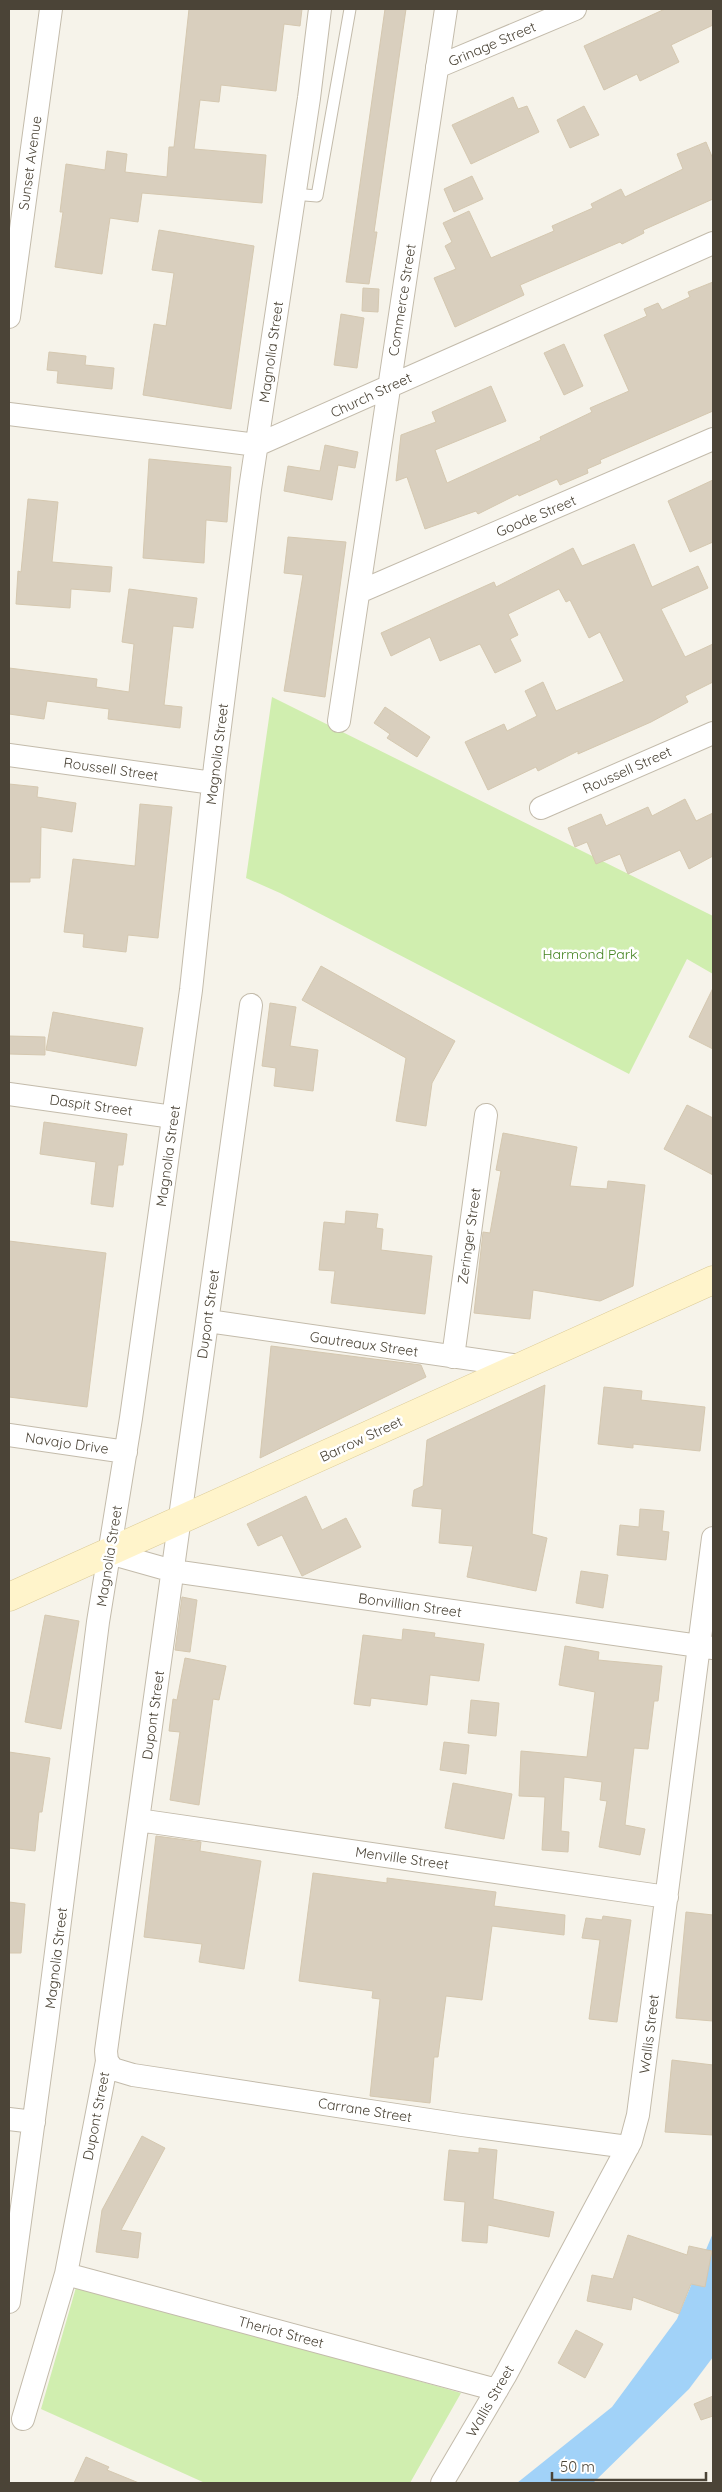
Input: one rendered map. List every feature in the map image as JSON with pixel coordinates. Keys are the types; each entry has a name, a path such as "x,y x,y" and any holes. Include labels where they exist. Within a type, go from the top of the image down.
{"main road":[{"name":"Barrow Street","path":"9,1598 713,1280"}],"street":[{"name":"Sunset Avenue","path":"9,317 51,9"},
{"name":"Magnolia Street","path":"9,2302 98,1622 126,1452 174,1117 191,990 213,784 257,445 293,194 309,98 320,9"},
{"name":"Commerce Street","path":"338,721 360,592 446,9"},
{"name":"Grinage Street","path":"437,67 575,9"},
{"name":"Church Street","path":"257,445 713,243"},
{"path":"9,414 257,445"},
{"name":"Goode Street","path":"360,592 713,439"},
{"name":"Roussell Street","path":"541,808 713,733"},
{"name":"Roussell Street","path":"9,755 213,784"},
{"name":"Dupont Street","path":"23,2419 66,2274 107,2061 106,2051 251,1005"},
{"name":"Daspit Street","path":"9,1094 174,1117"},
{"name":"Zeringer Street","path":"453,1357 486,1114"},
{"name":"Gautreaux Street","path":"208,1321 520,1366"},
{"name":"Navajo Drive","path":"9,1435 126,1452"},
{"name":"Wallis Street","path":"442,2483 497,2390 628,2147 638,2115 667,1897 706,1647 713,1538"},
{"name":"Bonvillian Street","path":"109,1553 173,1571 706,1647"},
{"name":"Menville Street","path":"138,1820 667,1897"},
{"name":"Carrane Street","path":"107,2061 113,2069 133,2075 452,2124 628,2147"},
{"path":"9,2119 34,2122"},
{"name":"Theriot Street","path":"66,2274 497,2390"}],"lane":[{"path":"293,194 318,196 350,9"}],"green space":[{"name":"Harmond Park","path":"272,697 713,916 713,974 687,959 629,1074 280,893 246,878"},
{"path":"77,2284 461,2393 410,2483 205,2483 41,2409"}],"water":[{"path":"713,2233 713,2357 689,2389 593,2483 517,2483 612,2407 677,2319"}],"building":[{"path":"189,9 302,9 300,26 284,24 276,91 221,85 219,102 200,100 194,149 266,155 262,203 142,193 138,222 110,218 102,274 55,267 63,212 60,212 66,164 105,170 107,151 127,154 125,172 167,177 169,147 174,147"},
{"path":"385,9 406,9 374,232 377,232 369,284 346,282"},
{"path":"665,9 713,9 713,25 671,45 679,62 640,81 637,74 604,90 584,46"},
{"path":"513,97 518,109 527,106 539,132 471,164 452,125"},
{"path":"584,106 599,135 570,148 557,120"},
{"path":"706,142 713,159 713,199 643,230 644,233 622,244 620,242 520,285 524,295 455,327 434,278 456,269 445,246 452,242 443,223 469,211 491,258 554,231 552,226 593,208 591,204 621,189 625,197 683,169 677,154"},
{"path":"472,176 483,199 454,212 444,189"},
{"path":"159,230 254,246 231,409 143,395 154,324 166,326 174,273 152,270"},
{"path":"713,282 713,411 600,460 601,463 587,469 588,473 560,485 557,479 519,496 518,494 478,514 476,511 425,529 407,477 396,481 401,435 436,422 432,412 491,386 506,421 435,450 447,483 541,440 540,437 592,412 590,408 629,391 604,335 647,316 644,309 658,303 662,310 690,297 688,292"},
{"path":"363,288 379,289 378,312 362,311"},
{"path":"341,314 364,318 357,368 334,365"},
{"path":"564,344 583,386 564,395 544,353"},
{"path":"49,352 86,356 85,365 114,368 112,389 57,383 58,371 47,370"},
{"path":"325,445 358,452 355,468 338,465 332,500 284,491 288,466 320,471"},
{"path":"149,459 231,467 227,522 206,520 204,563 143,558"},
{"path":"713,480 713,542 690,552 668,501"},
{"path":"28,499 58,502 52,562 112,567 110,592 71,589 70,608 16,604 18,571 21,572"},
{"path":"288,537 346,542 325,697 284,691 303,575 284,573"},
{"path":"634,544 652,587 698,566 708,588 661,609 685,657 713,644 713,682 685,696 688,702 651,722 578,754 578,751 538,771 536,767 488,790 465,742 504,724 507,731 537,716 525,691 543,682 556,711 624,681 600,632 589,638 570,600 566,602 559,589 508,614 518,635 510,639 521,661 495,673 480,644 440,661 430,637 391,656 381,633 494,582 496,587 573,548 582,566"},
{"path":"129,589 197,598 193,628 173,626 164,705 182,707 180,728 108,719 109,709 47,701 44,719 9,714 9,668 97,679 96,687 129,692 134,644 122,642"},
{"path":"385,707 430,737 417,757 387,738 390,734 374,723"},
{"path":"9,784 38,787 37,797 76,803 72,832 41,827 40,878 30,878 30,882 9,882"},
{"path":"685,799 696,821 713,813 713,856 689,869 680,850 628,874 620,854 596,864 587,842 575,847 568,828 601,814 606,826 648,807 652,816"},
{"path":"140,804 172,807 158,938 128,935 126,952 83,947 84,934 64,932 73,859 135,866"},
{"path":"321,966 455,1041 432,1083 426,1126 396,1121 406,1058 302,1000"},
{"path":"713,988 713,1049 689,1037"},
{"path":"270,1003 296,1007 290,1046 318,1050 313,1091 274,1086 276,1068 262,1066"},
{"path":"53,1012 143,1028 136,1066 46,1050"},
{"path":"9,1036 45,1037 45,1055 9,1054"},
{"path":"687,1105 713,1118 713,1175 664,1149"},
{"path":"44,1122 127,1134 123,1165 118,1165 113,1207 91,1204 96,1162 40,1154"},
{"path":"503,1133 577,1147 570,1186 607,1189 608,1181 645,1185 633,1286 600,1301 533,1290 530,1319 474,1313 483,1232 490,1233 501,1171 496,1170"},
{"path":"346,1211 378,1214 376,1228 383,1229 381,1250 432,1256 425,1314 331,1303 335,1271 319,1270 324,1222 345,1224"},
{"path":"9,1241 106,1253 87,1407 9,1397"},
{"path":"271,1346 421,1365 426,1377 260,1458"},
{"path":"545,1385 532,1534 547,1538 536,1591 467,1577 473,1546 439,1543 442,1509 412,1506 414,1490 423,1486 427,1440"},
{"path":"604,1387 642,1391 641,1400 705,1407 700,1451 633,1444 633,1448 598,1444"},
{"path":"306,1496 322,1530 346,1518 361,1547 302,1576 282,1535 258,1546 247,1524"},
{"path":"640,1509 664,1511 662,1531 669,1532 666,1560 617,1555 620,1525 639,1527"},
{"path":"581,1571 608,1575 603,1608 576,1603"},
{"path":"182,1597 197,1600 190,1652 175,1650"},
{"path":"45,1615 79,1621 61,1729 25,1722"},
{"path":"403,1629 435,1633 434,1637 484,1644 479,1681 430,1675 427,1705 371,1698 370,1706 354,1704 363,1635 402,1640"},
{"path":"565,1646 599,1652 598,1660 662,1666 658,1701 654,1701 648,1749 634,1748 625,1825 645,1829 640,1855 599,1847 607,1801 600,1800 602,1782 564,1777 561,1831 569,1832 568,1852 542,1850 545,1797 519,1796 521,1751 587,1757 595,1692 559,1685"},
{"path":"185,1658 226,1666 219,1700 213,1699 199,1805 170,1800 180,1732 169,1731 173,1699 177,1700"},
{"path":"471,1700 499,1703 496,1736 468,1733"},
{"path":"444,1742 469,1745 466,1774 440,1770"},
{"path":"9,1752 50,1758 42,1812 39,1812 35,1851 9,1848"},
{"path":"453,1783 512,1794 504,1839 445,1828"},
{"path":"156,1836 201,1842 200,1851 261,1861 244,1969 199,1962 202,1944 144,1937"},
{"path":"313,1873 387,1883 387,1878 496,1892 494,1906 565,1915 564,1935 492,1926 482,2000 446,1996 438,2057 434,2057 430,2103 370,2096 380,1999 372,1998 373,1991 299,1981"},
{"path":"9,1902 25,1904 21,1953 9,1953"},
{"path":"686,1912 713,1915 713,2021 676,2018"},
{"path":"603,1916 631,1920 617,2022 589,2019 600,1940 582,1938 586,1918 602,1920"},
{"path":"672,2060 713,2065 713,2135 665,2132"},
{"path":"142,2136 165,2148 121,2230 141,2233 138,2258 96,2252 102,2210"},
{"path":"479,2148 497,2150 493,2199 554,2212 549,2237 488,2225 487,2243 462,2241 465,2202 444,2200 449,2150 479,2153"},
{"path":"628,2235 687,2255 689,2246 712,2251 705,2287 691,2284 679,2314 633,2297 631,2310 587,2301 592,2275 613,2279"},
{"path":"576,2330 603,2344 585,2378 558,2363"},
{"path":"713,2396 713,2416 701,2420 694,2404"},
{"path":"86,2457 109,2467 107,2470 139,2483 74,2483"}]}
